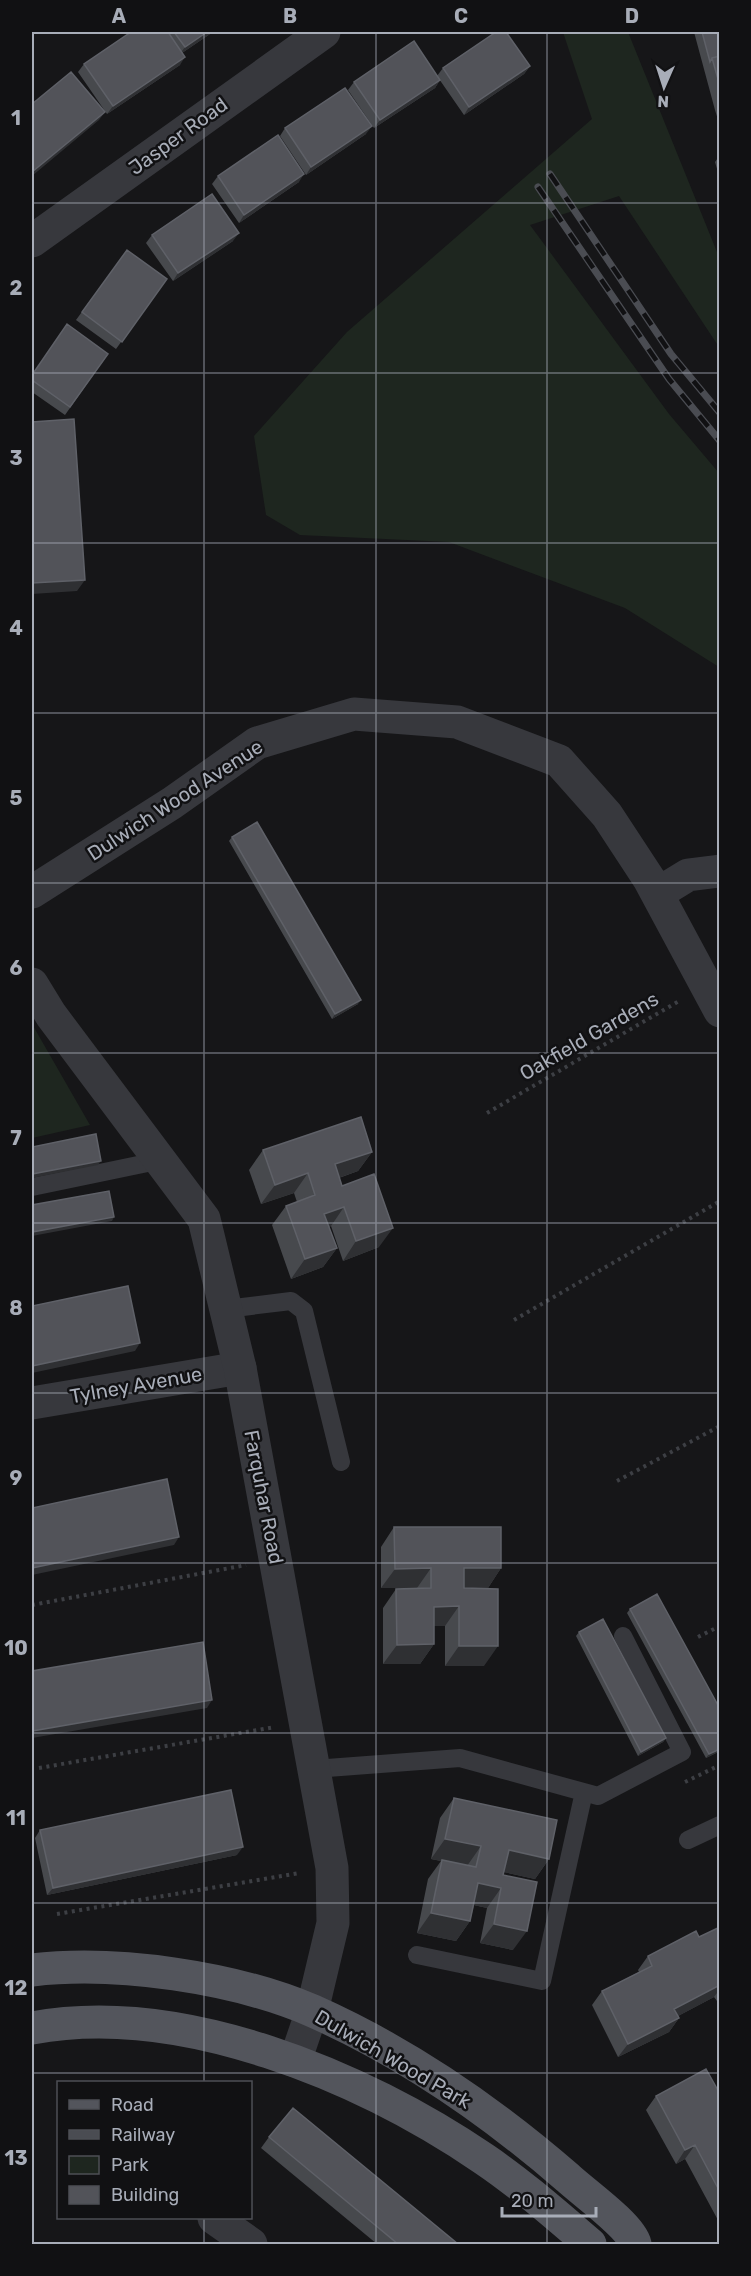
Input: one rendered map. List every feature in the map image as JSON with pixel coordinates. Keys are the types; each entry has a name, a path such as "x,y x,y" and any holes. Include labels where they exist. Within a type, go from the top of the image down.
{"main road":[{"name":"Dulwich Wood Park","path":"32,1970 96,1966 198,1978 240,1987 312,2011 446,2085 505,2127 606,2212 633,2237 635,2244"},
{"name":"Dulwich Wood Park","path":"32,2028 79,2022 175,2028 296,2061 389,2104 483,2159 590,2244"}],"street":[{"name":"Jasper Road","path":"32,241 324,32"},
{"name":"Dulwich Wood Avenue","path":"32,892 172,803 257,743 354,714 457,722 559,761 607,814 657,894 713,998"},
{"path":"657,894 688,875 720,872"},
{"name":"Farquhar Road","path":"32,984 51,1015 162,1160 204,1219 240,1368 332,1868 333,1923 312,2011 296,2061"},
{"name":"Tylney Avenue","path":"32,1403 240,1368"},
{"path":"216,2219 251,2244"}],"lane":[{"path":"32,1187 162,1160"},
{"path":"226,1309 291,1301 304,1311 341,1462"},
{"path":"314,1769 460,1758 598,1796 682,1752 623,1636"},
{"path":"417,1955 542,1981 584,1792"},
{"path":"688,1840 720,1826"}],"path":[{"name":"Oakfield Gardens","path":"487,1113 713,998"},
{"path":"514,1320 720,1201"},
{"path":"616,1481 720,1426"},
{"path":"32,1605 276,1560"},
{"path":"698,1637 720,1626"},
{"path":"39,1768 306,1722"},
{"path":"57,1914 332,1868"}],"green space":[{"path":"563,32 628,32 719,257 719,347 619,196 530,225 669,414 719,473 719,667 625,608 449,542 300,535 266,515 254,436 347,332 592,119"},
{"path":"32,1024 90,1125 32,1138"}],"building":[{"path":"131,32 168,32 185,57 113,106 84,64"},
{"path":"174,32 207,32 185,47"},
{"path":"496,32 506,32 530,66 469,107 443,68"},
{"path":"702,32 720,32 720,56 712,58 710,62"},
{"path":"414,41 440,80 380,120 354,82"},
{"path":"720,56 720,86 712,58"},
{"path":"71,72 105,112 32,172 32,104"},
{"path":"345,88 372,126 311,167 285,128"},
{"path":"278,135 304,174 244,215 218,176"},
{"path":"212,194 239,233 178,273 152,235"},
{"path":"127,250 167,279 122,342 82,312"},
{"path":"67,324 108,354 70,407 32,380 32,375"},
{"path":"74,419 85,580 32,583 32,422"},
{"path":"257,822 361,1000 335,1014 232,837"},
{"path":"361,1117 372,1152 335,1164 342,1186 374,1174 393,1228 356,1241 344,1207 324,1214 337,1248 305,1259 286,1206 315,1195 308,1173 275,1185 263,1150"},
{"path":"96,1134 101,1161 32,1174 32,1147"},
{"path":"109,1191 114,1217 32,1232 32,1205"},
{"path":"128,1286 140,1343 32,1366 32,1306"},
{"path":"167,1479 179,1537 32,1568 32,1508"},
{"path":"394,1527 501,1527 501,1568 464,1568 464,1588 498,1589 498,1646 459,1646 459,1606 434,1607 434,1644 397,1645 396,1589 431,1588 431,1568 395,1569"},
{"path":"657,1594 720,1709 720,1749 709,1754 630,1609"},
{"path":"603,1619 666,1738 641,1752 579,1632"},
{"path":"203,1642 212,1700 32,1731 32,1671"},
{"path":"231,1790 243,1847 53,1888 40,1830"},
{"path":"454,1798 557,1820 549,1859 509,1850 503,1875 537,1882 527,1931 494,1924 501,1888 478,1883 470,1921 431,1913 442,1860 476,1867 481,1846 445,1839"},
{"path":"720,1927 720,1985 674,2009 679,2018 628,2044 602,1991 652,1966 648,1956 696,1931 699,1937"},
{"path":"706,2069 720,2094 720,2192 695,2145 685,2150 656,2096"},
{"path":"293,2108 458,2244 398,2244 269,2137"}],"railway":[{"path":"550,174 671,354 720,413"},
{"path":"538,187 669,379 720,441"}]}
